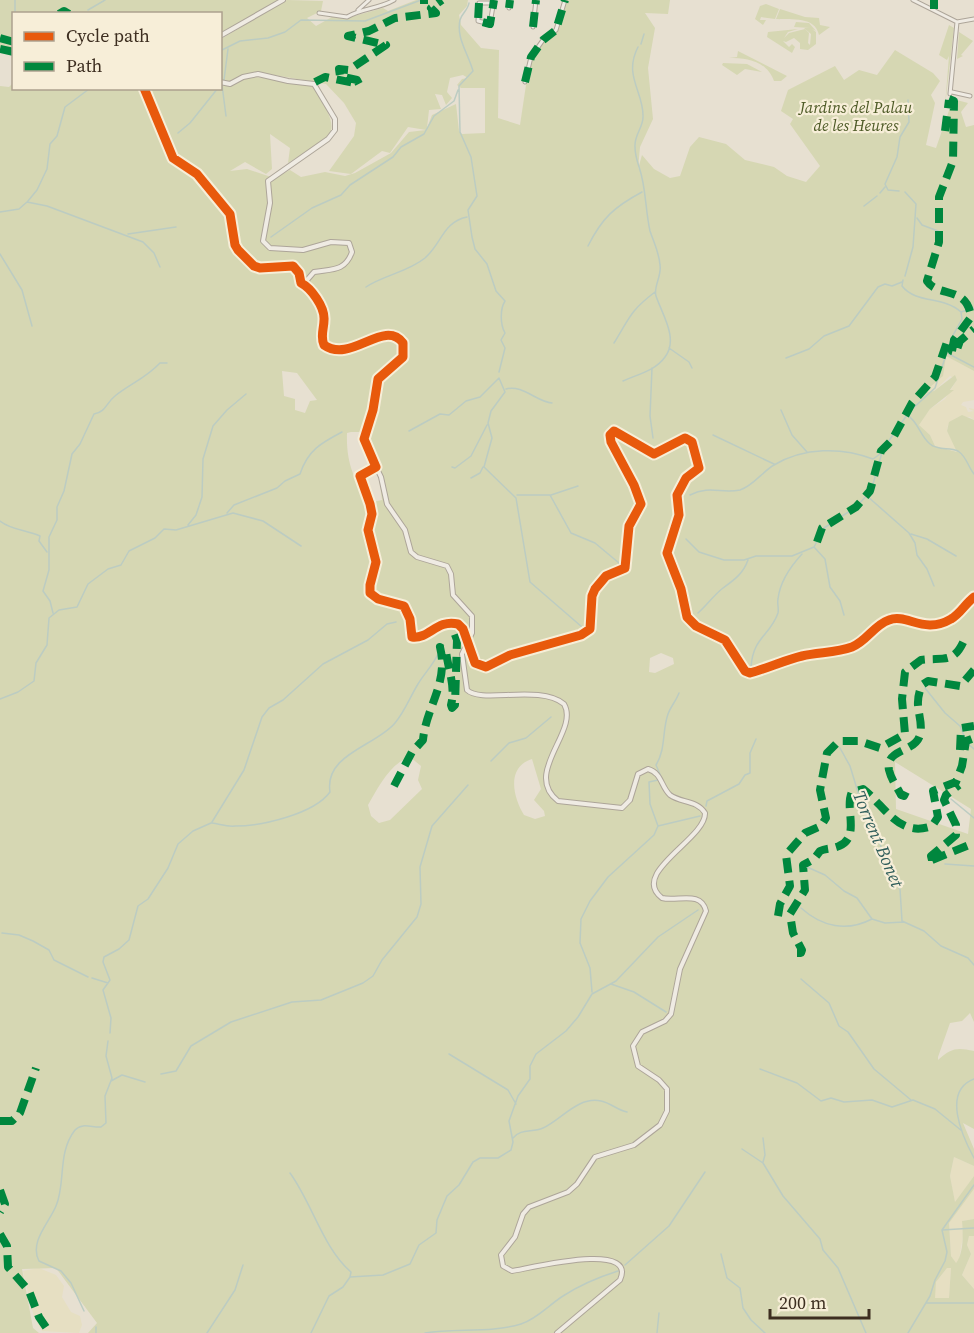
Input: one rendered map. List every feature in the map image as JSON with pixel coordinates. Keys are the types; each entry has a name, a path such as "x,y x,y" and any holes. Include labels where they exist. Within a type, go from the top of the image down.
{"street":[{"path":"222,35 283,0"},
{"path":"319,13 347,17 369,0"},
{"path":"358,10 384,6 394,0"},
{"path":"509,8 510,0"},
{"path":"532,27 536,0"},
{"path":"525,82 531,57 543,40 556,30 565,0"},
{"path":"913,0 957,22 974,19"},
{"path":"934,0 934,9"},
{"path":"477,1 494,2 490,24 478,21 477,1"},
{"path":"957,22 951,93 970,96"},
{"path":"222,82 230,84 243,77 258,74 288,81 310,82 318,87 335,119 335,130 330,137 275,174 267,185 270,203 262,238 268,248 303,250 343,242 352,248 352,255 345,265 333,271 314,272 308,278 307,285 323,310 321,338 327,347 353,349 385,336 398,338 404,345 401,359 378,379 364,441 382,480 387,504 405,530 411,552 417,557 447,566 451,574 453,596 472,616 472,633 462,654 467,690 477,695 532,695 559,700 564,704 567,712 566,723 546,774 549,791 558,801 622,807 629,802 638,774 650,770 657,774 671,795 699,806 705,813 703,824 659,870 654,882 655,890 662,898 697,899 703,903 706,911 680,969 671,1014 665,1021 642,1032 633,1046 633,1056 638,1066 665,1086 668,1095 666,1116 660,1125 640,1142 595,1157 577,1184 568,1192 529,1207 523,1214 515,1237 501,1255 502,1266 512,1271 589,1258 612,1261 620,1265 622,1271 620,1280 557,1333"}],"shaded area":[{"path":"946,356 974,371 974,400 963,402 961,405 966,407 968,412 974,411 974,420 970,417 958,417 948,425 947,431 958,452 935,446 930,435 918,425 930,409 945,399 957,380 950,376 934,391 922,394"},
{"path":"954,1157 974,1166 974,1176 955,1203 950,1176"},
{"path":"974,1189 974,1219 962,1221 963,1236 959,1260 955,1264 951,1256 949,1223"},
{"path":"969,1236 974,1236 974,1289 962,1275 971,1254 967,1245"},
{"path":"39,1268 56,1275 64,1286 62,1297 71,1312 80,1316 82,1325 79,1333 42,1331 34,1317 23,1271"},
{"path":"947,1268 951,1268 949,1299 934,1298 936,1282"}],"green space":[{"path":"0,0 279,0 222,33 222,12 12,12 12,50 0,47"},
{"name":"Jardins del Palau de les Heures","path":"287,0 323,1 321,11 307,18 316,26 332,17 347,18 383,8 388,11 416,0 468,0 467,6 459,15 461,25 481,48 499,50 498,118 520,125 529,65 541,44 557,31 566,0 670,0 668,14 645,13 655,28 648,68 653,119 640,147 638,169 642,155 654,169 670,178 680,176 690,147 699,137 726,144 745,160 774,167 787,176 806,182 820,166 790,124 793,119 781,111 788,90 835,66 844,80 859,70 877,75 895,50 933,73 940,81 931,95 935,103 926,145 936,148 953,99 968,103 961,112 966,127 974,125 974,371 946,356 943,376 923,393 934,391 955,375 957,380 950,390 954,390 930,409 919,425 930,435 935,446 957,452 947,431 949,422 962,415 974,420 974,1022 970,1013 962,1021 950,1023 938,1060 954,1050 974,1051 974,1129 963,1123 974,1149 974,1166 954,1157 950,1176 955,1202 974,1176 974,1189 949,1223 951,1256 956,1263 962,1249 962,1221 974,1219 974,1236 969,1236 967,1245 971,1254 962,1275 974,1289 974,1333 88,1333 97,1323 56,1268 22,1269 33,1328 39,1333 0,1333 0,86 9,87 12,84 12,90 222,90 222,85 229,86 252,77 314,87 324,104 332,126 325,139 288,163 290,148 270,134 272,169 266,174 245,162 230,171 247,169 274,178 290,170 301,177 325,172 345,176 355,173 391,153 409,132 426,130 408,127 390,153 382,151 351,174 329,171 354,136 356,123 344,103 326,84 257,72 245,74 229,82 222,80 222,38","holes":["463,75 468,78 462,79 457,85 461,88 485,88 485,133 462,134 459,131 456,104 432,115 427,128 429,110 441,109 435,94 442,95 446,105 452,98 447,92 450,78","282,371 297,373 317,400 310,401 305,413 295,410 295,399 284,396","359,432 379,478 382,500 373,502 360,487 352,471 347,433","661,653 673,658 674,664 655,673 649,672 650,658","410,757 421,766 418,780 422,789 390,820 379,823 371,816 368,805 385,777 403,760","532,759 541,789 534,800 544,811 545,816 535,819 524,815 515,791 515,775 524,763","895,762 971,809 968,834 896,809","947,1268 951,1268 949,1298 935,1298 936,1282"]},
{"path":"766,4 779,9 775,19 761,17 760,20 766,20 763,25 755,19 760,6"},
{"path":"780,9 805,17 819,18 820,25 830,27 819,35 817,29 808,22 796,19 776,19"},
{"path":"796,22 809,23 816,31 812,29 816,32 816,44 808,50 800,49 800,43 794,38 783,41 789,47 792,44 795,47 792,53 767,37 768,32 798,29 788,32 784,38 789,33 805,29 809,33 808,43 810,45 811,34 804,28 810,28 794,27"},
{"path":"949,25 954,28 945,106 949,56 947,60 939,55"},
{"path":"959,32 973,41 961,55 963,56 957,59"},
{"path":"738,51 787,76 781,81 774,81 767,69 756,62 729,58 737,57"},
{"path":"723,63 747,64 762,72 745,69 737,75 722,65"}],"waterway":[{"path":"15,0 15,12"},
{"path":"88,10 105,0"},
{"path":"222,50 240,41 268,38 285,32 301,20 365,21 421,0"},
{"path":"469,3 459,27 473,71 459,86 460,132 471,157 477,196 468,210 475,249 487,264 496,291 505,301 501,317 505,333 501,340 505,348 499,372"},
{"path":"641,44 644,34"},
{"path":"623,381 646,372 661,362 669,350 670,342 668,326 656,296 660,273 659,260 650,231 635,151 635,143 643,117 633,75 634,57 638,47"},
{"path":"224,80 228,49"},
{"path":"222,85 226,116"},
{"path":"28,201 37,190 47,169 50,144 57,136 65,107 88,90"},
{"path":"178,133 190,123 216,90"},
{"path":"271,237 312,208 341,195 350,185 393,157 401,147 424,134 434,116 454,101 458,90"},
{"path":"899,191 888,190 885,184 897,157 900,137 909,122 908,100"},
{"path":"880,193 885,187"},
{"path":"588,246 598,228 610,214 642,192"},
{"path":"905,192 916,204 913,247 905,276"},
{"path":"864,206 877,196"},
{"path":"0,212 19,209 27,202 47,206 143,242 154,253 160,267"},
{"path":"366,287 418,263 431,252 453,223 467,217"},
{"path":"917,218 922,225 938,231"},
{"path":"128,234 176,227"},
{"path":"0,254 22,290 32,326"},
{"path":"903,280 902,286 908,292 947,304 961,312 962,319 952,337"},
{"path":"786,358 809,349 824,336 849,326 878,287 885,284 892,286 902,282"},
{"path":"614,343 635,310 655,292"},
{"path":"961,312 974,308"},
{"path":"910,411 935,388 950,343"},
{"path":"669,348 689,362 692,368"},
{"path":"949,354 974,367"},
{"path":"53,613 50,601 43,591 49,570 49,537 57,520 57,507 64,491 72,454 80,444 94,414 101,411 115,396 160,363 167,363"},
{"path":"652,368 650,416 653,438"},
{"path":"409,431 440,414 449,415 466,401 480,397 499,378 505,392 491,411 488,423 492,438 484,467 516,498 530,582 582,627"},
{"path":"506,389 518,389 552,403"},
{"path":"188,525 196,515 202,497 203,459 213,426 246,394"},
{"path":"781,410 792,435 807,452"},
{"path":"686,539 699,552 724,560 744,560 756,556 792,556 814,547 824,528 856,507 871,491 883,449 907,415 930,444 961,453 974,474"},
{"path":"452,467 455,468 471,456 487,425"},
{"path":"227,513 234,505 277,488 285,481 300,474 311,453 342,432"},
{"path":"713,435 774,464"},
{"path":"690,495 710,490 740,490 774,465 810,452 849,452 873,459 880,454"},
{"path":"471,478 480,473 483,467"},
{"path":"551,495 578,486"},
{"path":"517,495 550,495 571,533 595,543 619,563"},
{"path":"867,496 909,533 915,543 917,555 927,569 934,586"},
{"path":"0,699 18,692 34,681 36,663 47,645 49,618 59,610 77,607 88,584 108,569 121,565 129,551 155,538 164,529 176,530 233,513 263,521 301,546"},
{"path":"0,521 40,536 39,541 47,552"},
{"path":"911,534 927,539 956,556"},
{"path":"814,547 825,559 830,587 840,601 844,615"},
{"path":"751,667 755,649 778,613 779,592 783,580 802,554"},
{"path":"698,613 738,576 748,560"},
{"path":"212,822 244,770 262,717 269,708 283,700 323,664 368,640 387,624 396,622"},
{"path":"212,823 226,826 259,824 287,817 312,807 322,800 330,792 330,779 335,768 353,752 387,731 395,723 438,654"},
{"path":"925,688 945,713 960,726 967,743 974,749"},
{"path":"662,779 656,765 661,753 668,714 679,693"},
{"path":"491,761 509,743 526,738 551,717"},
{"path":"706,806 707,801 739,784 745,775 750,773 750,753 756,739"},
{"name":"Torrent Bonet","path":"840,748 850,766 864,812 874,827 892,878 900,889 902,921 924,931 941,946 968,958 974,965"},
{"path":"658,780 649,782 650,804 658,826"},
{"path":"161,1074 176,1071 191,1046 231,1022 292,1002 321,1000 363,983 373,976 382,960 417,917 421,904 420,867 432,826 468,785"},
{"path":"951,799 974,818"},
{"path":"592,992 590,968 580,943 581,919 590,901 608,877 654,835 658,826 700,816"},
{"path":"110,1033 111,1018 103,990 110,980 103,962 104,957 119,949 129,940 138,906 148,899 168,868 178,844 193,831 211,823"},
{"path":"945,864 974,866"},
{"path":"807,867 825,875 844,891 857,898 872,919"},
{"path":"801,908 817,920 835,926 853,925 872,919 885,923 904,922"},
{"path":"311,1333 329,1296 343,1287 350,1277 383,1275 410,1264 419,1245 436,1233 437,1220 447,1196 459,1185 473,1162 480,1158 498,1158 511,1150 513,1142 509,1121 518,1096 530,1079 530,1066 536,1054 566,1031 592,994 616,981 658,937 698,910"},
{"path":"2,933 19,935 33,941 49,950 54,960 88,977"},
{"path":"92,978 108,983"},
{"path":"801,979 829,1003 839,1026 848,1032 874,1069 911,1100"},
{"path":"611,984 634,992 666,1012"},
{"path":"84,1311 71,1283 61,1271 39,1261 36,1247 59,1197 69,1139 78,1128 101,1127 106,1123 105,1096 112,1078 106,1056 108,1041"},
{"path":"449,1054 508,1090 516,1104"},
{"path":"760,1069 797,1083 821,1101 831,1098 844,1102 872,1100 892,1107 913,1100 935,1109 962,1131"},
{"path":"111,1081 122,1075 145,1082"},
{"path":"974,1079 964,1085 957,1103 960,1126 974,1158"},
{"path":"513,1138 520,1133 543,1128 577,1105 593,1100 608,1103 627,1112"},
{"path":"763,1138 765,1155 763,1162"},
{"path":"742,1149 763,1163 783,1196 820,1239 823,1250 838,1268 866,1333"},
{"path":"625,1265 669,1226 705,1172"},
{"path":"290,1173 333,1251 351,1272 350,1277"},
{"path":"908,1333 930,1296 945,1261 947,1252 942,1230 974,1185"},
{"path":"942,1230 974,1228"},
{"path":"721,1254 727,1278 740,1288 743,1308 751,1320 765,1333"},
{"path":"207,1333 235,1290 243,1265"},
{"path":"425,1333 510,1327 521,1324 532,1319 576,1288 618,1271"},
{"path":"927,1303 974,1303"},
{"path":"657,1333 659,1313"},
{"path":"96,1327 96,1333"}],"marked path":[{"path":"420,0 428,0"},
{"path":"315,82 325,77 359,84 357,80 340,76 339,69 349,70 386,45 348,36 369,31 395,18 436,13 431,8 442,0"},
{"path":"479,3 478,21 490,24 494,0"},
{"path":"509,8 510,0"},
{"path":"533,27 536,0"},
{"path":"525,82 531,57 543,40 556,30 565,0"},
{"path":"934,0 934,9"},
{"path":"0,38 12,41"},
{"path":"0,49 12,52"},
{"path":"949,99 954,101 953,161 939,197 939,242 927,281 938,289 958,296 968,307 971,317 954,340 952,351 956,352 960,341 974,329"},
{"path":"945,131 949,100"},
{"path":"817,542 822,528 856,507 870,491 881,451 892,440 912,403 935,377 947,342 954,340"},
{"path":"394,786 412,752 423,740 442,672 440,647 446,651 452,685 452,708 455,705 457,640 453,629"},
{"path":"778,916 780,904 790,886 786,855 805,833 821,826 826,818 820,790 827,753 839,741 859,741 880,748 905,734 902,699 905,672 921,660 952,656 961,647 965,638"},
{"path":"906,792 904,796 901,795 890,773 889,763 896,754 917,741 920,735 918,700 922,685 928,681 960,686 974,670"},
{"path":"960,750 961,728 974,726"},
{"path":"797,953 801,953 802,950 793,933 790,914 805,890 803,865 814,859 820,851 846,842 851,829 850,799 852,792 863,789 893,818 910,828 920,829 932,826 938,817 933,791 956,782 962,766 966,741 974,738"},
{"path":"932,860 931,856 956,835 956,825 944,800 946,795 959,785"},
{"path":"932,860 974,843"},
{"path":"0,1121 12,1121 20,1113 36,1068"},
{"path":"0,1190 5,1204 0,1212"},
{"path":"0,1234 7,1246 8,1267 29,1291 39,1317 50,1333"}],"cycle path":[{"path":"145,90 173,158 197,174 230,214 235,245 238,250 254,266 260,268 293,266 299,273 301,283 313,293 322,309 324,345 334,349 345,349 386,335 395,337 403,343 403,357 378,379 373,410 364,439 376,467 360,476 372,514 368,530 376,562 370,593 378,599 404,606 410,619 412,637 424,635 444,624 458,624 463,629 475,663 486,667 510,655 581,635 590,629 592,596 606,576 625,568 629,526 641,504 634,485 611,442 610,435 614,431 654,454 685,438 692,442 699,468 686,478 677,495 679,515 667,553 681,589 687,617 696,626 725,640 745,671 750,673 802,656 852,647 879,625 889,620 902,619 924,625 941,623 954,617 974,597"}]}
